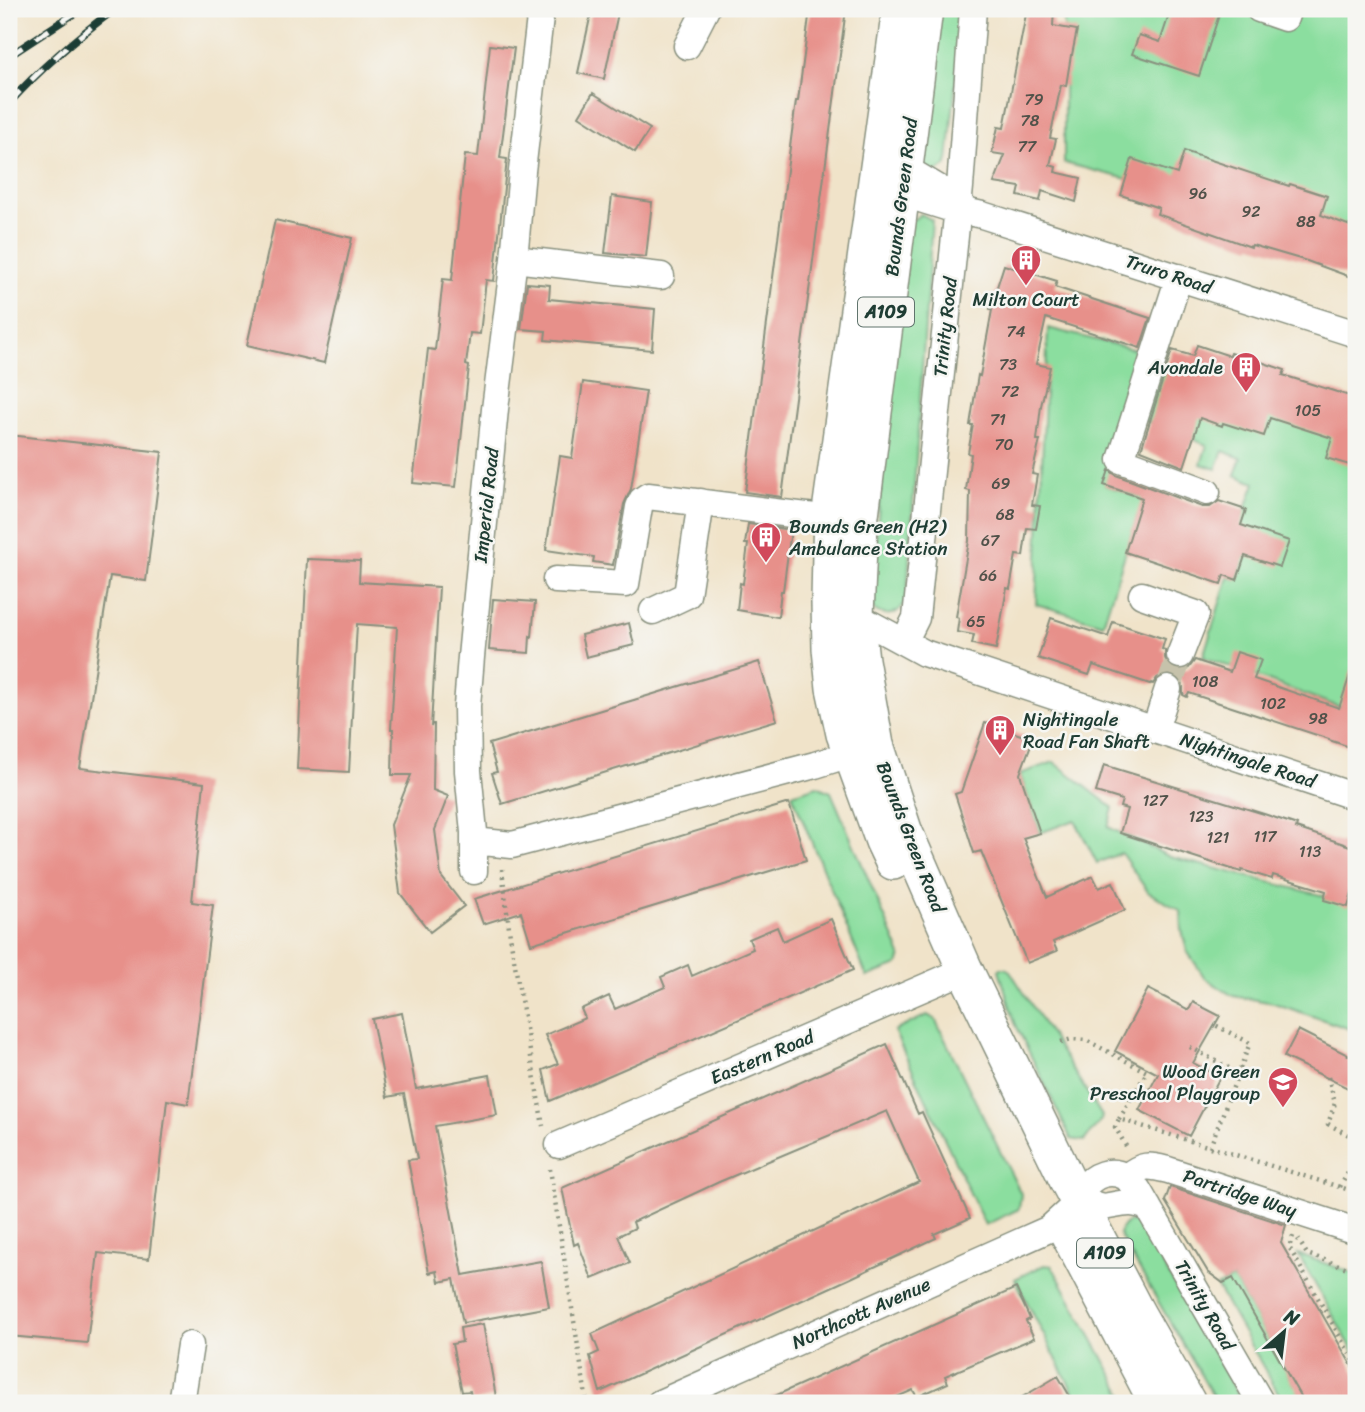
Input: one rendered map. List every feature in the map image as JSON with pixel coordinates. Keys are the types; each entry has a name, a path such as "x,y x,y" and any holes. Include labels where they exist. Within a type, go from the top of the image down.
{"main road":[{"name":"Bounds Green Road","path":"891,175 900,9"},
{"name":"Bounds Green Road","path":"925,9 891,175 833,490 845,521 843,609 830,649 834,688 844,734 864,750 883,841 1027,1101 1157,1403"},
{"name":"Bounds Green Road","path":"1074,1206 1188,1403"}],"street":[{"name":"Imperial Road","path":"474,871 467,706 495,409 541,9"},
{"path":"687,46 706,9"},
{"name":"Trinity Road","path":"904,642 916,618 959,203 973,9"},
{"path":"1259,9 1285,18 1288,9"},
{"name":"Truro Road","path":"891,175 959,203 1356,334"},
{"path":"514,259 661,276"},
{"path":"1179,277 1121,460 1208,492"},
{"path":"556,580 626,584 639,507 642,500 648,496 845,521"},
{"path":"653,611 687,595 701,502"},
{"path":"1142,595 1196,614 1180,655"},
{"name":"Nightingale Road","path":"843,609 924,653 1356,796"},
{"path":"1155,729 1168,689"},
{"path":"474,841 512,845 864,750"},
{"name":"Eastern Road","path":"559,1145 955,973"},
{"name":"Partridge Way","path":"1126,1177 1139,1167 1153,1167 1356,1231"},
{"path":"1074,1206 1090,1180 1100,1174 1126,1177"},
{"name":"Trinity Road","path":"1126,1177 1148,1207 1261,1403"},
{"path":"1074,1206 1107,1207 1128,1202 1148,1207"},
{"name":"Northcott Avenue","path":"660,1403 1040,1233 1055,1225 1074,1206"},
{"path":"181,1403 190,1345"}],"path":[{"path":"1210,1147 1250,1043 1215,1025"},
{"path":"1061,1042 1072,1039 1086,1040 1148,1071 1115,1127 1126,1146"},
{"path":"1189,1047 1238,1073"},
{"path":"1328,1077 1335,1103 1328,1124 1356,1139"},
{"path":"1119,1119 1356,1192"},
{"path":"1339,1187 1356,1158"},
{"path":"1356,1271 1307,1254 1294,1231 1289,1247 1356,1365"},
{"path":"1353,1358 1356,1351"}],"green space":[{"path":"937,9 963,9 948,160 946,166 936,172 925,170 917,156"},
{"path":"1064,9 1356,9 1356,237 1064,163"},
{"path":"921,214 932,220 907,594 899,610 886,614 874,610 870,599 906,225"},
{"path":"1048,328 1148,353 1105,485 1238,530 1255,483 1235,475 1241,458 1223,451 1216,469 1201,464 1207,445 1143,420 1156,365 1356,427 1356,713 1203,657 1228,577 1237,579 1245,556 1137,516 1103,624 1036,604"},
{"path":"1054,762 1113,808 1108,827 1170,857 1356,904 1356,1031 1274,1003 1233,996 1205,978 1187,951 1181,911 1148,892 1121,853 1097,863 1075,820 1040,833 1020,774"},
{"path":"817,786 831,792 901,955 898,965 867,977 792,794"},
{"path":"1001,968 1010,971 1102,1116 1084,1141 1071,1139 1015,1023 999,970"},
{"path":"927,1015 935,1019 1021,1194 1019,1209 985,1225 894,1031"},
{"path":"1130,1221 1140,1225 1243,1403 1217,1403 1119,1234 1123,1226"},
{"path":"1298,1254 1356,1274 1356,1356"},
{"path":"1044,1265 1052,1266 1128,1403 1079,1403 1015,1279"},
{"path":"1233,1278 1305,1403 1284,1403 1217,1287"}],"building":[{"path":"592,9 618,13 604,79 578,73"},
{"path":"810,9 846,9 782,497 745,492"},
{"path":"1027,9 1054,9 1053,26 1077,30 1066,86 1061,85 1050,138 1056,139 1050,165 1056,167 1055,172 1081,178 1076,202 1042,191 1040,201 1018,196 1020,187 994,183 1005,155 992,153 998,127 1004,128"},
{"path":"1171,9 1221,9 1199,76 1132,54 1139,35 1160,42"},
{"path":"490,45 514,48 500,158 507,159 494,281 486,280 480,334 470,333 456,487 413,483 428,349 435,350 443,279 452,280 465,155 478,156"},
{"path":"593,93 650,129 635,152 579,116"},
{"path":"1184,151 1327,196 1321,215 1356,228 1356,279 1307,261 1252,245 1251,247 1157,214 1159,208 1121,195 1132,159 1177,174"},
{"path":"612,196 652,202 646,257 605,253"},
{"path":"275,220 352,238 324,363 247,345"},
{"path":"1004,265 1057,281 1055,287 1150,318 1140,348 1046,318 1036,364 1050,367 1041,406 1037,440 1040,440 1032,474 1037,475 1032,505 1040,506 1036,529 1027,528 1023,556 1016,555 996,649 972,644 974,635 957,632 959,618 956,617 969,541 970,491 966,490 973,425 970,425 992,310 990,309"},
{"path":"527,283 550,285 549,299 655,309 652,350 545,340 546,331 521,329"},
{"path":"1197,345 1285,370 1283,375 1356,398 1356,467 1326,458 1332,438 1270,418 1264,436 1200,418 1184,467 1141,450 1172,350 1193,356"},
{"path":"583,382 646,391 631,489 624,504 613,565 593,562 594,557 546,550 560,456 572,458"},
{"path":"9,435 162,452 146,581 110,576 80,768 204,783 192,902 213,905 188,1104 167,1100 149,1259 98,1253 87,1343 9,1336"},
{"path":"1109,470 1202,507 1210,507 1219,501 1246,510 1241,525 1289,541 1280,567 1245,556 1237,580 1224,575 1221,584 1125,552 1142,498 1104,485"},
{"name":"Bounds Green (H2) Ambulance Station","path":"748,524 791,530 778,617 737,610 740,583 743,584"},
{"path":"307,559 360,561 359,582 439,587 431,727 434,724 433,790 448,796 435,830 441,876 464,906 430,932 400,893 391,825 411,775 392,775 391,729 397,627 357,624 349,772 297,769"},
{"path":"493,599 535,602 529,653 489,650"},
{"path":"1051,618 1108,637 1113,622 1165,639 1162,649 1165,650 1168,665 1175,670 1189,668 1195,660 1230,672 1237,652 1261,660 1254,679 1339,708 1352,669 1356,670 1356,749 1189,693 1187,697 1183,695 1183,685 1179,678 1172,674 1164,674 1150,684 1093,665 1089,675 1038,658"},
{"path":"629,623 634,645 586,657 581,635"},
{"path":"759,662 777,720 502,804 492,773 497,772 489,744"},
{"path":"985,723 1033,739 1020,774 1040,833 1023,838 1047,897 1093,876 1099,888 1113,882 1125,910 1053,942 1057,951 1027,963 981,851 974,853 955,794 961,792"},
{"path":"1104,765 1264,814 1356,848 1356,880 1348,907 1324,900 1326,891 1273,875 1272,879 1242,870 1241,872 1120,833 1127,809 1120,807 1122,800 1096,792"},
{"path":"789,803 806,860 531,944 521,912 483,924 474,899"},
{"path":"831,919 853,970 550,1101 543,1070 558,1064 545,1035 585,1018 581,1009 609,996 615,1009 665,987 661,977 688,965 692,976 753,949 749,939 777,927 783,941"},
{"path":"1148,989 1189,1010 1193,1002 1220,1016 1193,1063 1220,1077 1189,1136 1139,1110 1158,1074 1115,1051"},
{"path":"402,1013 416,1089 490,1075 497,1115 435,1126 463,1275 541,1261 549,1307 463,1323 454,1279 439,1282 437,1271 429,1273 408,1160 417,1159 404,1094 387,1097 372,1019"},
{"path":"1298,1030 1356,1059 1356,1092 1284,1057"},
{"path":"887,1044 918,1114 922,1112 970,1218 934,1234 936,1238 851,1278 600,1392 590,1356 599,1352 592,1334 919,1182 887,1111 719,1182 633,1222 635,1228 618,1236 630,1263 592,1279 578,1243 574,1245 562,1188"},
{"path":"1170,1187 1286,1225 1281,1243 1356,1373 1356,1403 1304,1403 1233,1278 1223,1283 1208,1272 1165,1201"},
{"path":"1016,1288 1030,1319 1026,1321 1034,1338 945,1376 948,1383 917,1397 913,1390 883,1403 759,1403"},
{"path":"483,1324 496,1397 472,1402 470,1391 462,1392 452,1344 462,1342 460,1328"},
{"path":"1058,1376 1074,1403 1012,1403 1048,1382"}],"tunnel":[{"path":"1168,689 1180,655"}],"railway":[{"path":"9,56 81,9"},
{"path":"9,103 60,53 115,9"}],"place":[{"name":"Milton Court","path":"1026,287"},
{"name":"Avondale","path":"1246,394"},
{"name":"Bounds Green (H2) Ambulance Station","path":"766,564"},
{"name":"Nightingale Road Fan Shaft","path":"1000,757"},
{"name":"Wood Green Preschool Playgroup","path":"1283,1109"}]}
